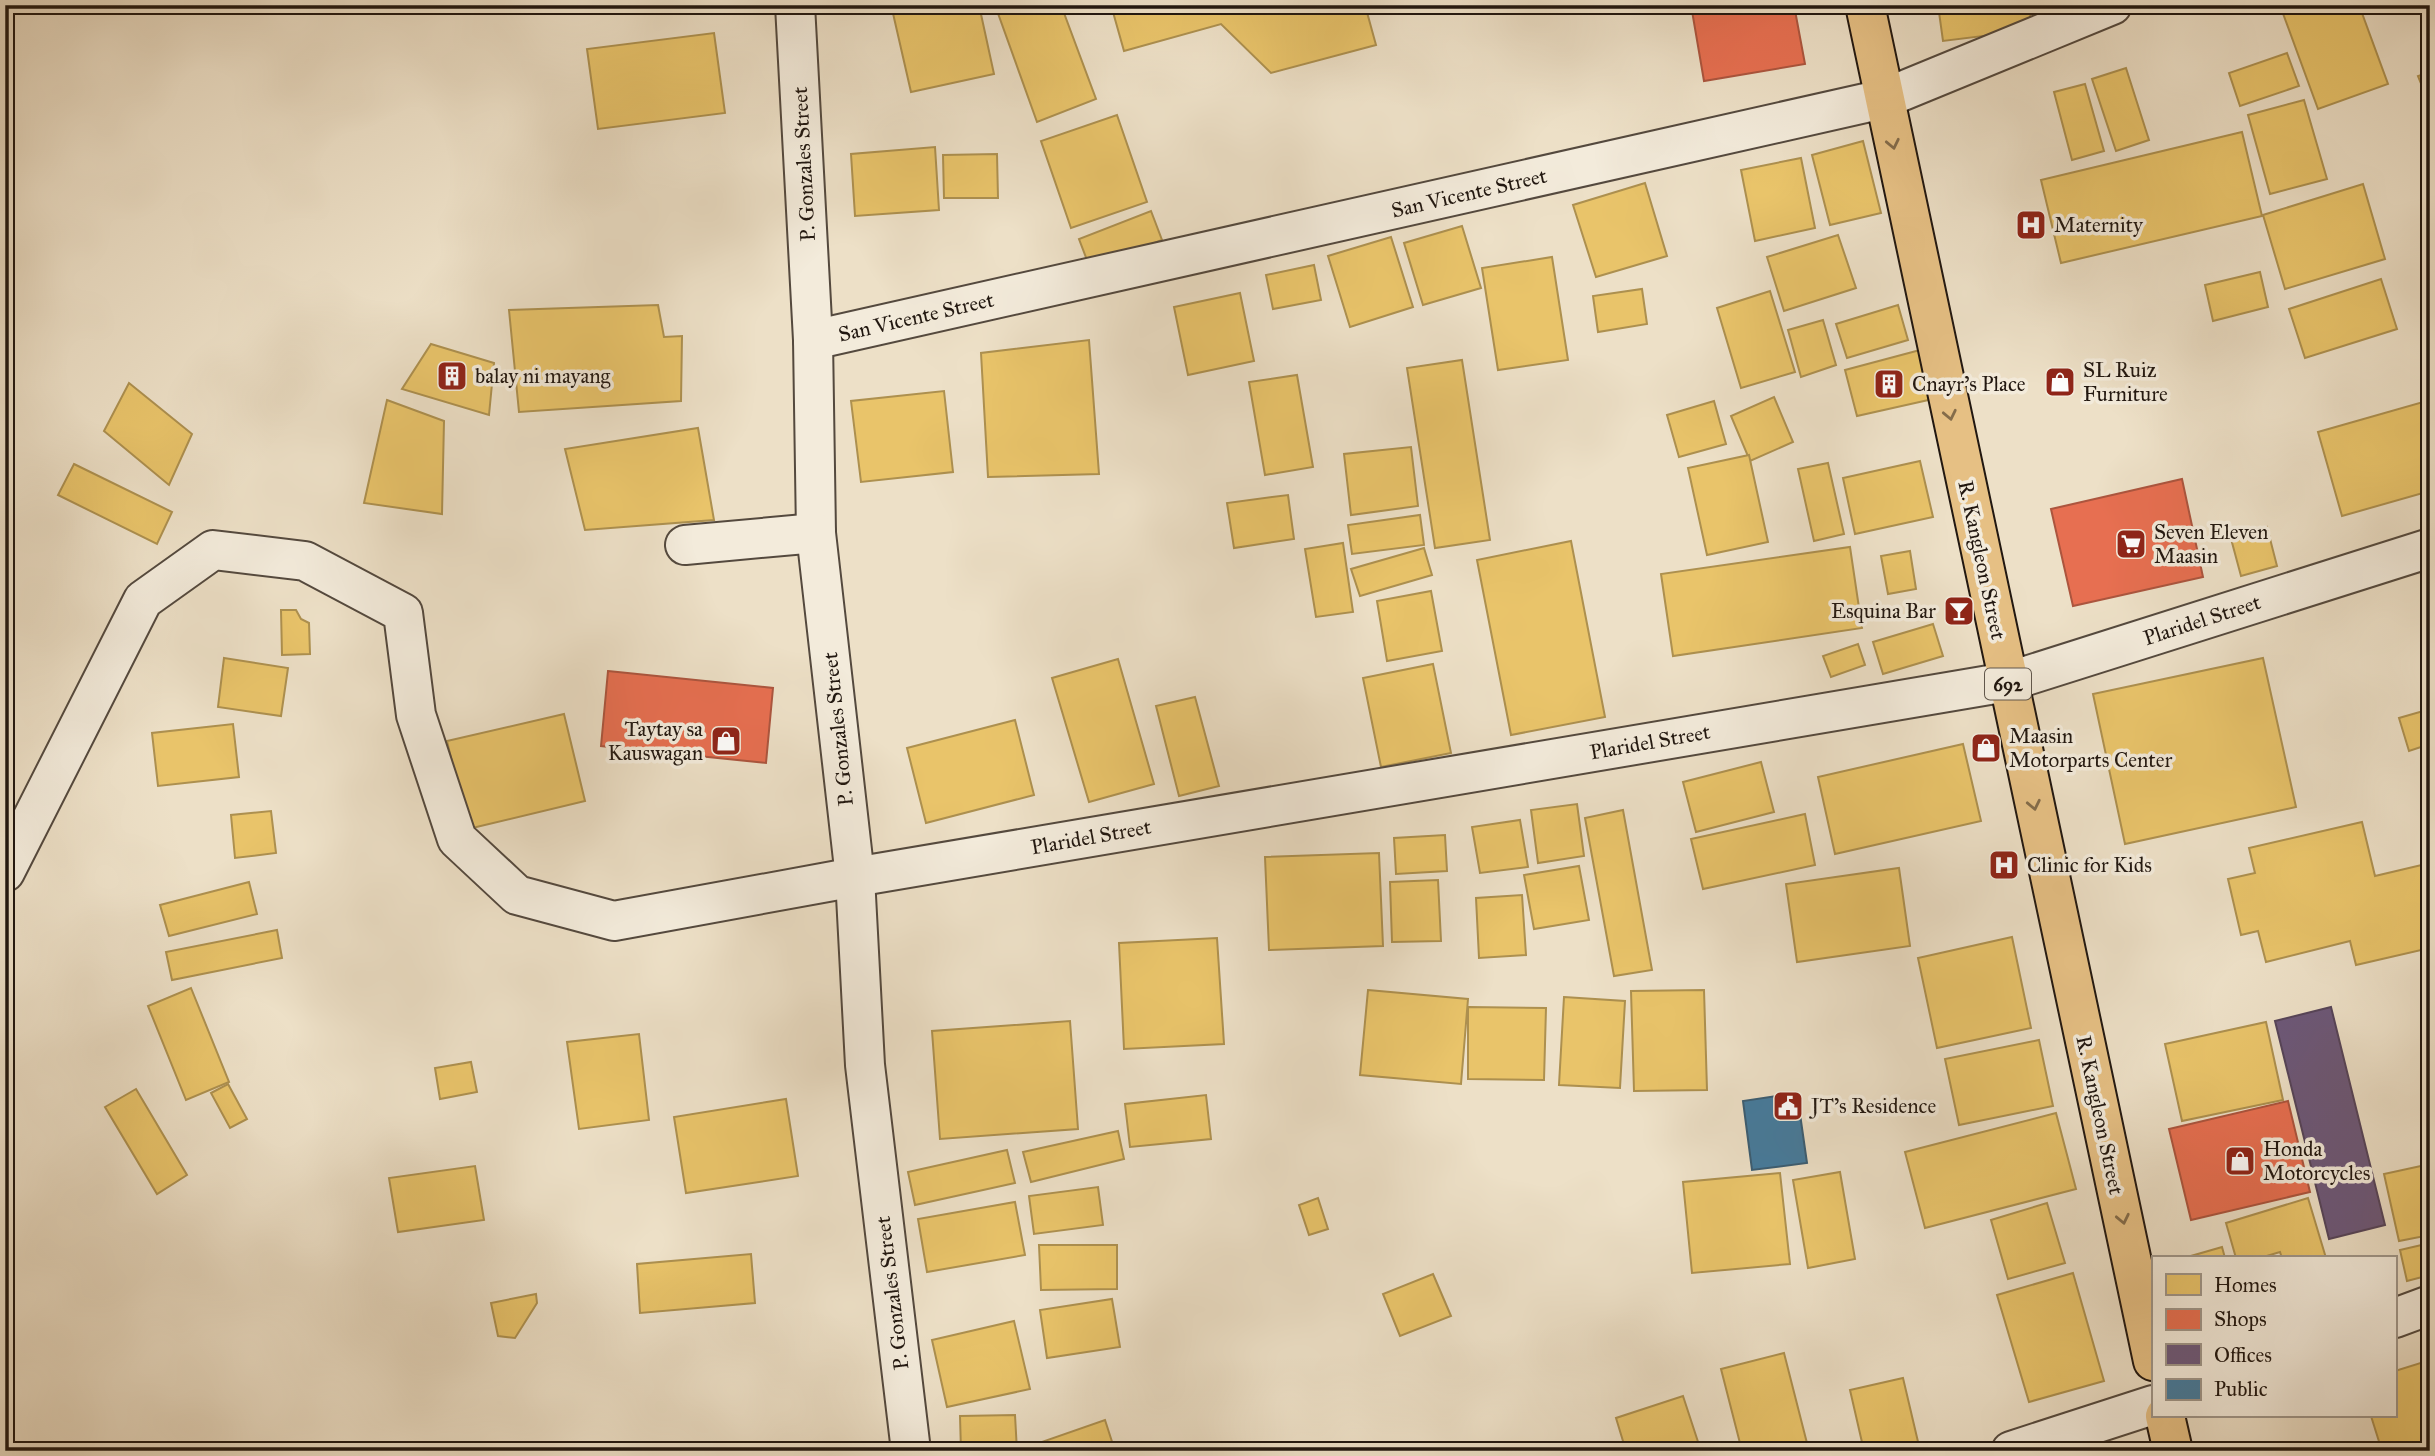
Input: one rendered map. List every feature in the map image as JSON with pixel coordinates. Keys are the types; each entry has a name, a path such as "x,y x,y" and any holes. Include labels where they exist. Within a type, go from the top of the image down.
{"main road":[{"name":"R. Kangleon Street","path":"1865,5 2152,1357"},
{"path":"2165,1418 2173,1451"}],"street":[{"name":"P. Gonzales Street","path":"795,5 813,340 816,533 855,877 865,1065 911,1451"},
{"name":"San Vicente Street","path":"813,340 1883,99 2112,5"},
{"path":"685,545 816,533"},
{"name":"Plaridel Street","path":"5,872 143,600 213,550 305,561 403,613 415,715 457,839 517,895 614,921 855,877 2007,682 2430,548"},
{"path":"2396,1318 2430,1305"},
{"path":"2011,1451 2152,1405"}],"building: Homes":[{"path":"910,5 979,5 994,74 911,92 892,9"},
{"path":"995,5 1061,5 1096,99 1037,122"},
{"path":"1111,5 1365,5 1376,45 1271,73 1221,24 1124,51"},
{"path":"1938,5 2029,5 2032,30 1943,41"},
{"path":"2289,5 2359,5 2388,84 2318,109 2281,8"},
{"path":"714,33 725,113 598,129 587,49"},
{"path":"2287,53 2299,86 2240,106 2229,73"},
{"path":"2126,68 2149,140 2116,151 2092,79"},
{"path":"2430,72 2430,106 2418,76"},
{"path":"2085,84 2104,151 2072,160 2054,92"},
{"path":"2304,100 2327,179 2270,194 2248,115"},
{"path":"1117,115 1147,202 1071,228 1041,141"},
{"path":"2242,132 2262,216 2061,263 2041,180"},
{"path":"1863,141 1881,213 1830,225 1812,155"},
{"path":"935,147 939,210 855,216 851,154"},
{"path":"997,154 998,198 944,198 943,155"},
{"path":"1801,158 1815,228 1755,241 1741,170"},
{"path":"1645,183 1667,256 1596,277 1573,205"},
{"path":"2363,184 2385,259 2285,289 2263,215"},
{"path":"1151,211 1162,240 1090,268 1079,239"},
{"path":"1462,226 1481,288 1423,305 1404,243"},
{"path":"1838,235 1856,288 1784,311 1767,257"},
{"path":"1391,237 1413,307 1350,327 1328,256"},
{"path":"1552,257 1568,360 1498,370 1482,268"},
{"path":"1314,265 1321,300 1273,309 1266,275"},
{"path":"2260,272 2268,307 2213,321 2205,285"},
{"path":"2381,279 2397,329 2305,358 2289,309"},
{"path":"1642,289 1647,324 1598,332 1593,296"},
{"path":"1770,291 1795,372 1741,388 1717,308"},
{"path":"1240,293 1254,361 1188,375 1174,307"},
{"path":"658,305 664,337 682,336 681,401 519,412 509,310"},
{"path":"1898,305 1908,340 1847,358 1836,324"},
{"path":"1823,320 1836,365 1801,377 1788,330"},
{"path":"1089,340 1099,474 988,477 981,353"},
{"name":"balay ni mayang","path":"431,344 494,363 489,415 402,389"},
{"name":"Cnayr's Place","path":"1920,350 1933,399 1857,416 1845,370"},
{"path":"1462,360 1490,540 1435,548 1407,368"},
{"path":"1297,375 1313,467 1265,475 1249,382"},
{"path":"129,383 192,434 169,485 104,431"},
{"path":"944,391 953,472 861,482 851,401"},
{"path":"1774,397 1793,442 1750,461 1731,416"},
{"path":"387,400 444,421 442,514 364,503"},
{"path":"2430,400 2430,491 2342,516 2318,432"},
{"path":"1714,401 1726,444 1679,457 1667,415"},
{"path":"698,428 714,520 585,530 565,449"},
{"path":"1411,447 1418,506 1351,515 1344,454"},
{"path":"1749,455 1768,542 1707,555 1688,468"},
{"path":"1920,461 1933,517 1855,534 1843,478"},
{"path":"1828,463 1844,534 1814,541 1798,469"},
{"path":"74,464 172,512 157,544 58,495"},
{"path":"1288,495 1294,539 1234,548 1227,503"},
{"path":"1420,515 1424,545 1352,554 1348,525"},
{"path":"2267,527 2277,566 2241,576 2230,535"},
{"path":"1571,541 1605,717 1511,735 1477,560"},
{"path":"1343,543 1353,612 1316,617 1305,549"},
{"path":"1850,547 1862,628 1673,656 1661,574"},
{"path":"1424,548 1432,575 1360,596 1351,569"},
{"path":"1910,551 1916,589 1888,594 1881,556"},
{"path":"1431,591 1442,651 1387,661 1377,601"},
{"path":"281,610 296,610 301,619 309,623 310,654 282,655"},
{"path":"1933,624 1943,656 1883,674 1873,642"},
{"path":"1858,644 1865,665 1831,677 1823,656"},
{"path":"224,658 288,668 281,716 218,707"},
{"path":"2263,658 2296,807 2125,844 2093,694"},
{"path":"1118,659 1154,784 1089,802 1052,678"},
{"path":"1433,664 1451,753 1381,767 1363,678"},
{"path":"1195,697 1219,786 1179,796 1156,706"},
{"path":"2430,709 2430,744 2409,751 2399,718"},
{"path":"564,714 585,801 468,829 447,741"},
{"path":"1015,720 1034,795 926,823 907,748"},
{"path":"233,724 239,777 158,786 152,733"},
{"path":"1963,744 1981,821 1835,854 1818,777"},
{"path":"1761,762 1774,812 1696,832 1683,782"},
{"path":"1577,804 1584,856 1538,863 1531,810"},
{"path":"1623,810 1652,970 1614,976 1585,818"},
{"path":"271,811 276,853 235,858 231,815"},
{"path":"1805,814 1815,865 1703,889 1691,839"},
{"path":"1520,820 1528,867 1480,873 1472,827"},
{"path":"2362,822 2375,876 2430,863 2430,948 2356,965 2350,941 2266,962 2258,931 2241,935 2228,879 2255,873 2249,848"},
{"path":"1445,835 1447,871 1396,874 1394,838"},
{"path":"1379,853 1383,946 1269,950 1265,857"},
{"path":"1579,866 1589,920 1534,929 1524,875"},
{"path":"1899,868 1910,946 1797,962 1786,884"},
{"path":"1438,880 1441,941 1392,942 1390,882"},
{"path":"249,882 257,914 169,936 160,905"},
{"path":"1522,895 1526,955 1479,958 1476,898"},
{"path":"277,930 282,958 172,980 166,952"},
{"path":"2012,937 2031,1028 1937,1048 1918,958"},
{"path":"1217,938 1224,1044 1124,1049 1119,943"},
{"path":"191,988 229,1082 186,1100 148,1006"},
{"path":"1368,990 1468,999 1461,1084 1360,1075"},
{"path":"1704,990 1707,1090 1634,1091 1631,991"},
{"path":"1564,997 1625,1001 1620,1088 1559,1085"},
{"path":"1468,1007 1546,1008 1544,1080 1468,1079"},
{"path":"1070,1021 1078,1129 940,1139 932,1031"},
{"path":"2266,1022 2283,1100 2182,1121 2165,1044"},
{"path":"639,1034 649,1120 579,1129 567,1042"},
{"path":"2039,1040 2053,1106 1959,1125 1945,1059"},
{"path":"471,1062 477,1092 440,1099 435,1068"},
{"path":"228,1084 247,1119 230,1128 211,1093"},
{"path":"136,1089 187,1175 157,1194 105,1107"},
{"path":"1206,1095 1211,1139 1130,1147 1125,1104"},
{"path":"786,1099 798,1176 686,1193 674,1117"},
{"path":"2056,1113 2076,1189 1925,1228 1905,1152"},
{"path":"1118,1131 1124,1159 1031,1182 1023,1152"},
{"path":"1007,1150 1015,1183 915,1205 908,1172"},
{"path":"2430,1164 2430,1235 2399,1241 2384,1174"},
{"path":"475,1166 484,1220 398,1232 389,1178"},
{"path":"1840,1172 1855,1259 1808,1268 1793,1180"},
{"path":"1780,1173 1790,1264 1692,1273 1683,1182"},
{"path":"1098,1187 1103,1225 1034,1234 1029,1196"},
{"path":"1318,1198 1328,1229 1309,1235 1299,1205"},
{"path":"2308,1198 2325,1256 2281,1256 2280,1252 2267,1256 2235,1256 2226,1223"},
{"path":"1015,1202 1025,1255 927,1272 918,1219"},
{"path":"2047,1203 2065,1263 2008,1279 1991,1220"},
{"path":"2430,1243 2430,1275 2407,1281 2400,1250"},
{"path":"1039,1245 1117,1245 1117,1289 1041,1290"},
{"path":"2222,1247 2224,1256 2191,1256"},
{"path":"751,1254 755,1303 640,1313 637,1264"},
{"path":"2073,1273 2104,1381 2029,1402 1997,1295"},
{"path":"1433,1274 1451,1316 1400,1336 1383,1294"},
{"path":"536,1294 537,1303 515,1338 498,1336 491,1303"},
{"path":"1112,1299 1120,1347 1047,1358 1040,1310"},
{"path":"1014,1321 1030,1389 947,1407 932,1340"},
{"path":"1784,1353 1809,1451 1742,1451 1721,1369"},
{"path":"2430,1360 2430,1451 2382,1451 2372,1418 2396,1418 2396,1371"},
{"path":"1903,1378 1919,1446 1892,1451 1864,1451 1850,1390"},
{"path":"1683,1396 1701,1451 1626,1451 1616,1418"},
{"path":"1015,1415 1017,1451 961,1451 960,1416"},
{"path":"1105,1420 1115,1451 1035,1451 1033,1445"}],"building: Shops":[{"path":"1691,5 1794,5 1805,64 1704,81"},
{"path":"2182,479 2203,577 2073,606 2051,509"},
{"path":"608,671 773,688 766,763 601,746"},
{"name":"Honda Motorcycles","path":"2288,1101 2310,1192 2191,1220 2169,1129"}],"building: Offices":[{"path":"2331,1007 2385,1225 2329,1239 2275,1021"}],"building: Public":[{"path":"1797,1093 1807,1163 1752,1170 1743,1101"}],"place":[{"name":"Maternity","path":"2031,225"},
{"name":"balay ni mayang","path":"452,376"},
{"name":"SL Ruiz Furniture","path":"2060,382"},
{"name":"Cnayr's Place","path":"1889,384"},
{"name":"Seven Eleven Maasin","path":"2131,544"},
{"name":"Esquina Bar","path":"1959,611"},
{"name":"Taytay sa Kauswagan","path":"726,741"},
{"name":"Maasin Motorparts Center","path":"1986,748"},
{"name":"Clinic for Kids","path":"2004,865"},
{"name":"JT's Residence","path":"1788,1106"},
{"name":"Honda Motorcycles","path":"2240,1161"}]}
